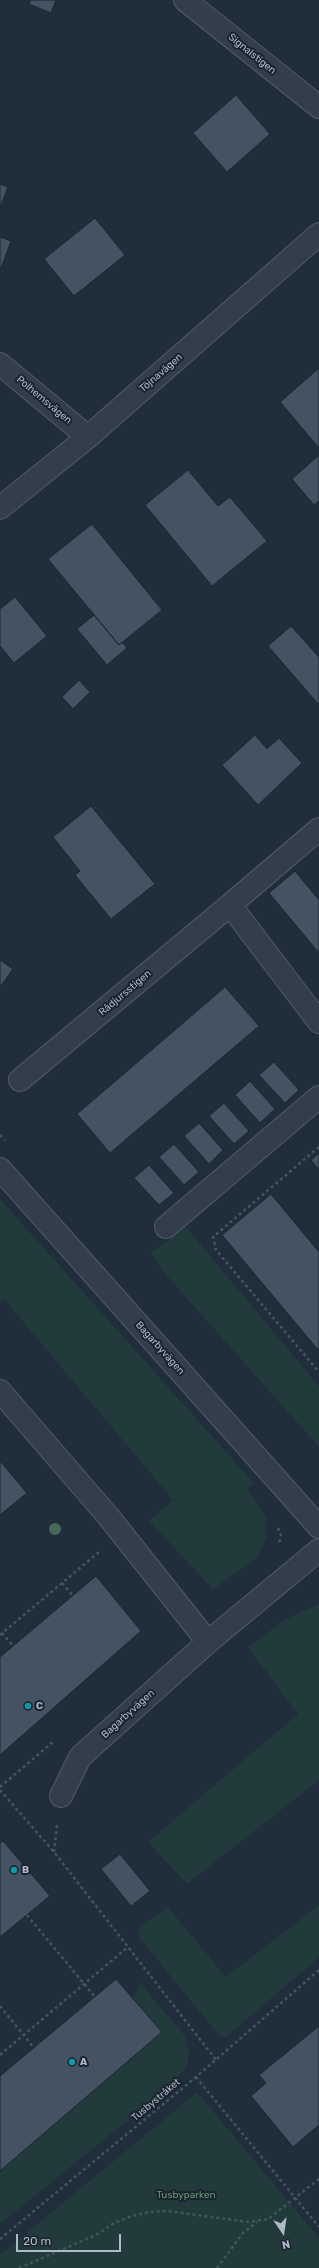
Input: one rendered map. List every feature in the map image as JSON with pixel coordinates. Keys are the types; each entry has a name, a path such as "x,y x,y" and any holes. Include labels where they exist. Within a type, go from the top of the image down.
{"street":[{"name":"Signalstigen","path":"185,0 319,107"},
{"name":"Töjnavägen","path":"0,508 88,437 319,234"},
{"name":"Polhemsvägen","path":"0,364 88,437"},
{"name":"Rådjursstigen","path":"20,1080 319,829"},
{"path":"230,905 319,1022"},
{"path":"166,1227 319,1097"},
{"name":"Bagarbyvägen","path":"0,1169 319,1527"},
{"path":"0,1391 108,1516 208,1642"},
{"name":"Bagarbyvägen","path":"61,1796 80,1757 208,1642 319,1550"}],"path":[{"path":"319,1148 213,1238 216,1250 319,1372"},
{"path":"13,1646 1,1634 99,1552"},
{"path":"62,1583 73,1596"},
{"path":"0,1790 54,1852 216,2060"},
{"path":"27,1915 95,1997"},
{"path":"0,2055 128,1947"},
{"name":"Tusbystråket","path":"0,2239 216,2060 319,1970"},
{"path":"0,2006 34,2048"},
{"path":"196,2076 319,2227"},
{"path":"19,2268 96,2235 126,2218 149,2212 168,2211 225,2220 257,2222 268,2219 296,2199 319,2179"},
{"path":"217,2268 243,2233 257,2222"}],"green space":[{"path":"0,1199 254,1483 247,1489 266,1517 266,1538 258,1557 213,1589 149,1521 173,1500 4,1299 0,1302"},
{"path":"186,1227 319,1386 319,1447 168,1277 151,1253"},
{"path":"319,1604 319,1780 187,1884 148,1842 298,1714 248,1647 286,1619"},
{"path":"319,1905 319,1957 225,2038 217,2033 138,1936 140,1926 168,1907 226,1977"},
{"path":"140,1983 185,2036 189,2051 187,2066 173,2084 0,2224 0,2171 162,2032 133,1998"},
{"name":"Tusbyparken","path":"197,2092 319,2238 319,2268 0,2268 0,2255"}],"building":[{"path":"31,0 56,0 51,13 29,4"},
{"path":"236,95 270,134 227,172 193,133"},
{"path":"0,184 8,187 0,208"},
{"path":"95,218 125,255 74,296 44,259"},
{"path":"0,237 11,241 0,271"},
{"path":"319,368 319,448 280,402"},
{"path":"319,455 319,501 314,505 292,479"},
{"path":"188,470 218,506 230,497 267,541 212,586 145,505"},
{"path":"92,524 162,610 119,645 48,559"},
{"path":"15,597 47,636 14,663 0,646 0,609"},
{"path":"94,615 119,645 122,642 127,648 107,665 77,629"},
{"path":"291,626 319,657 319,705 268,646"},
{"path":"79,680 90,692 73,709 62,697"},
{"path":"255,735 267,749 279,738 302,763 258,805 222,765"},
{"path":"91,806 155,884 111,919 75,875 80,871 53,837"},
{"path":"295,871 319,900 319,953 269,893"},
{"path":"0,960 13,969 0,987"},
{"path":"225,987 259,1026 110,1153 77,1114"},
{"path":"274,1062 299,1090 285,1103 259,1075"},
{"path":"250,1081 275,1109 260,1123 235,1095"},
{"path":"224,1103 249,1131 234,1144 209,1116"},
{"path":"199,1123 223,1150 209,1164 184,1136"},
{"path":"174,1144 199,1172 184,1185 159,1157"},
{"path":"319,1153 319,1170 311,1160"},
{"path":"149,1165 174,1193 159,1205 134,1178"},
{"path":"271,1194 319,1252 319,1351 222,1235"},
{"path":"0,1461 27,1493 0,1515"},
{"name":"C","path":"96,1576 141,1631 0,1755 0,1657"},
{"name":"B","path":"3,1841 50,1896 0,1937 0,1843"},
{"path":"120,1854 150,1891 131,1906 101,1869"},
{"name":"A","path":"116,1979 162,2032 0,2171 0,2076"},
{"path":"319,2026 319,2125 293,2147 251,2096 266,2083 259,2075"}],"place":[{"name":"C","path":"28,1706"},
{"name":"B","path":"14,1870"},
{"name":"A","path":"72,2062"}]}
